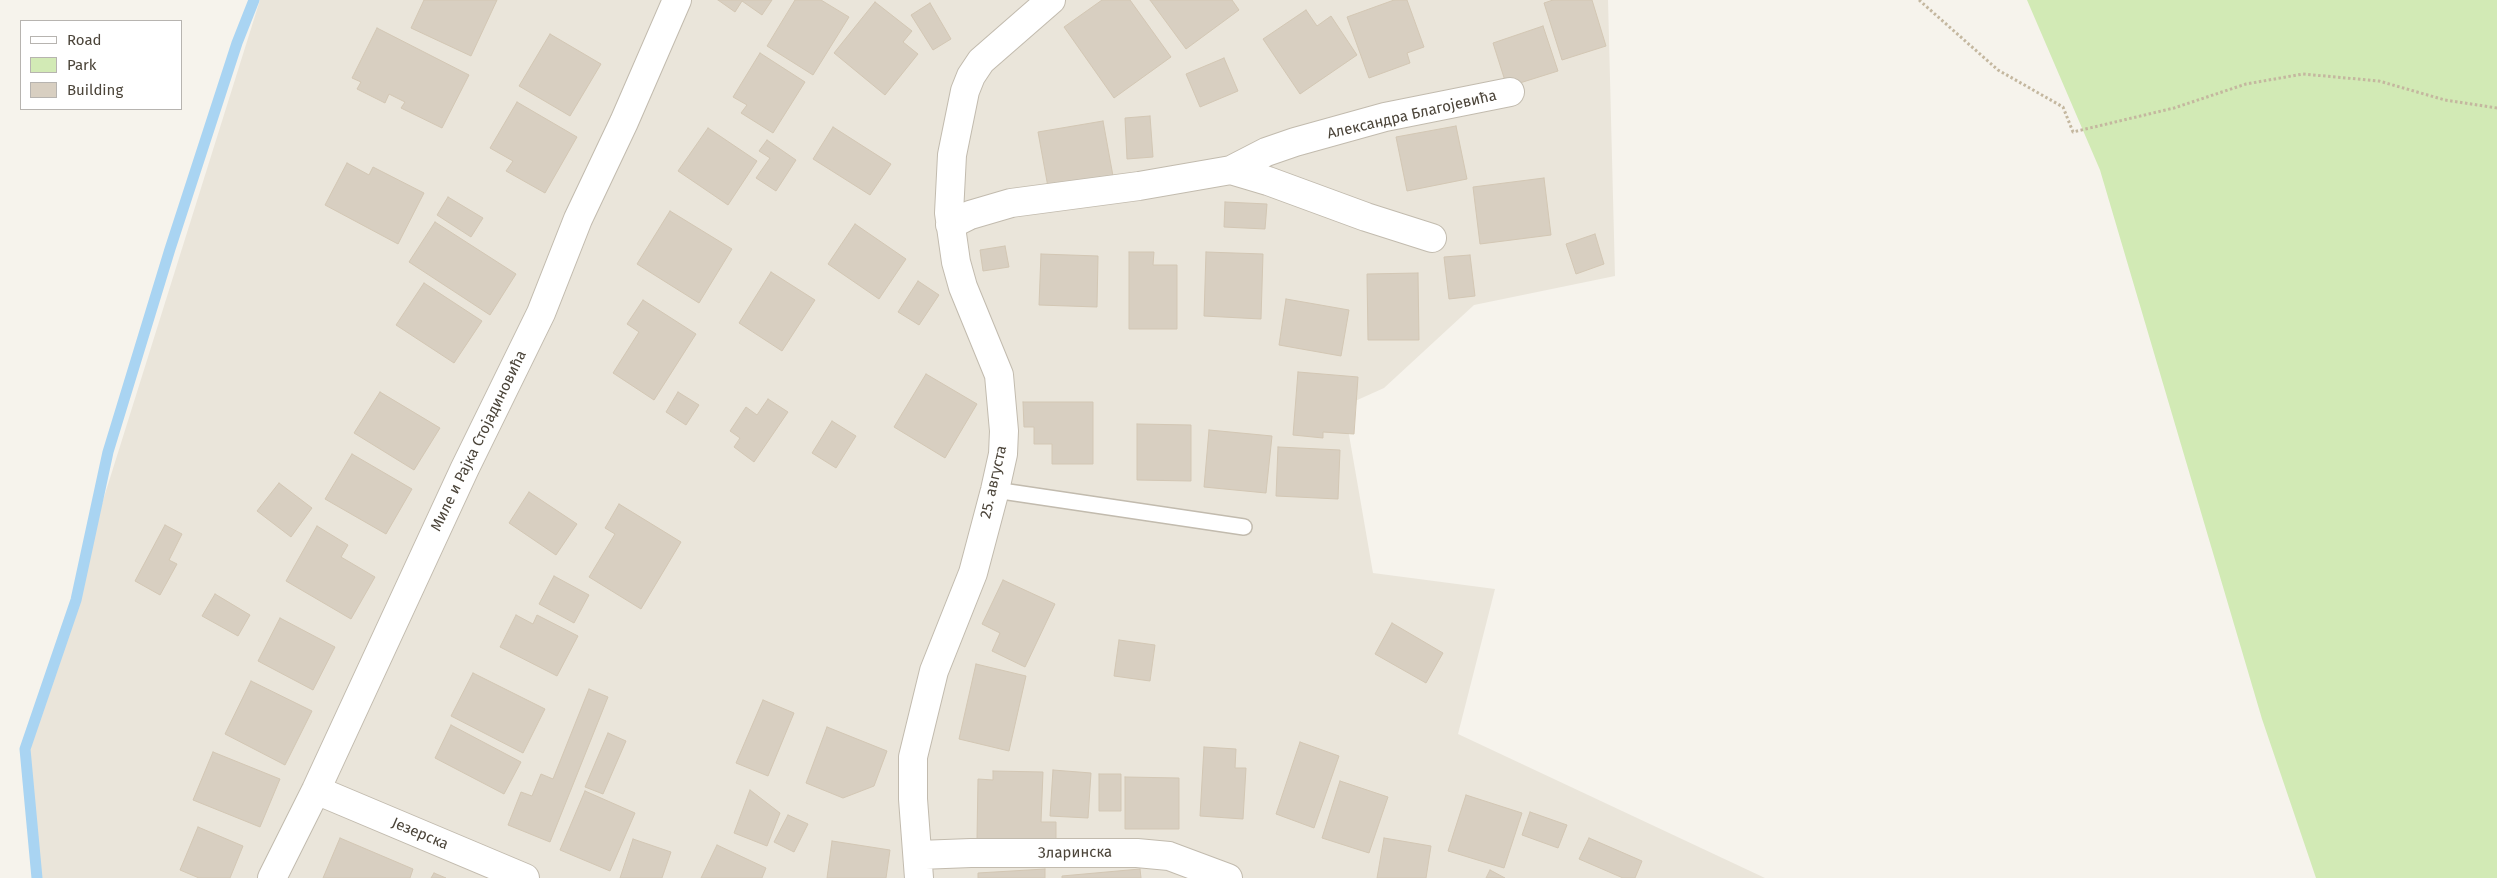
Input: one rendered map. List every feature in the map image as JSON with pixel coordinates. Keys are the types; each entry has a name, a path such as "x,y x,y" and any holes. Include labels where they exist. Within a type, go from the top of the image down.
{"street":[{"name":"Миле и Рајка Стојадиновића","path":"272,878 316,790 465,468 541,313 578,219 677,0"},
{"name":"25. августа","path":"919,867 913,799 913,757 934,671 973,573 1003,454 1004,431 999,375 963,287 956,262 950,225 952,155 968,84 980,62 1051,0"},
{"name":"Александра Благојевића","path":"950,225 970,215 1011,203 1139,186 1231,170 1266,152 1295,142 1385,117 1510,92"},
{"name":"Александра Благојевића","path":"1231,170 1432,238"},
{"name":"Језерска","path":"316,790 525,878"},
{"name":"Зларинска","path":"919,867 971,853 1137,853 1169,856 1228,878"}],"lane":[{"path":"995,490 1244,527"}],"path":[{"path":"1919,0 1998,70 2063,107 2073,132 2174,108 2246,84 2303,74 2379,81 2445,100 2497,108"}],"shaded area":[{"path":"260,0 1608,0 1615,276 1474,305 1384,388 1344,406 1373,573 1495,589 1458,734 1765,878 37,878 25,749"}],"green space":[{"path":"2027,0 2497,0 2497,878 2316,878 2262,719 2100,170"}],"building":[{"path":"424,0 497,0 471,56 411,28"},
{"path":"718,0 772,0 762,15 742,1 735,12"},
{"path":"795,0 821,0 849,17 813,75 767,46"},
{"path":"1102,0 1130,0 1171,57 1114,98 1064,27"},
{"path":"1150,0 1232,0 1239,10 1186,49"},
{"path":"1394,0 1407,0 1424,47 1407,53 1410,63 1369,78 1347,17"},
{"path":"1553,0 1592,0 1606,46 1562,60 1544,3"},
{"path":"875,2 912,31 903,42 918,54 885,95 834,53"},
{"path":"930,3 951,39 933,50 911,15"},
{"path":"1306,10 1317,26 1331,16 1357,55 1300,94 1263,39"},
{"path":"1543,26 1558,71 1507,87 1493,43"},
{"path":"377,28 469,75 442,128 401,108 405,102 389,94 385,103 357,89 361,82 352,78"},
{"path":"550,34 601,64 570,116 519,86"},
{"path":"760,53 805,82 773,133 741,113 747,105 733,97"},
{"path":"1224,58 1238,91 1200,107 1186,74"},
{"path":"517,102 577,137 545,193 506,171 513,161 490,148"},
{"path":"1150,116 1153,157 1127,159 1125,118"},
{"path":"1103,121 1113,176 1048,187 1038,132"},
{"path":"1456,126 1467,179 1407,191 1396,137"},
{"path":"833,127 891,164 870,195 813,159"},
{"path":"708,128 757,161 728,205 678,171"},
{"path":"767,140 796,160 776,191 756,178 770,158 759,151"},
{"path":"347,163 369,175 373,167 424,193 398,244 325,205"},
{"path":"1544,178 1551,235 1480,244 1473,187"},
{"path":"448,197 483,218 471,237 437,215"},
{"path":"1225,202 1267,204 1265,229 1224,227"},
{"path":"670,211 732,249 699,303 637,264"},
{"path":"435,222 516,274 490,315 409,262"},
{"path":"855,224 906,259 879,299 828,264"},
{"path":"1595,234 1604,264 1576,274 1566,244"},
{"path":"1005,246 1009,267 983,271 980,250"},
{"path":"1129,252 1154,252 1153,265 1177,265 1177,329 1129,329"},
{"path":"1206,252 1263,254 1261,319 1204,316"},
{"path":"1041,254 1098,256 1097,307 1039,305"},
{"path":"1470,255 1475,296 1449,299 1444,257"},
{"path":"771,272 815,300 782,351 739,323"},
{"path":"1418,273 1419,340 1368,340 1367,274"},
{"path":"918,281 939,295 919,325 898,312"},
{"path":"424,283 482,321 454,363 396,325"},
{"path":"1286,299 1349,310 1341,356 1279,345"},
{"path":"643,300 696,334 654,400 613,373 639,332 627,324"},
{"path":"1298,372 1358,377 1354,434 1323,432 1323,438 1293,435"},
{"path":"926,374 977,404 945,458 894,427"},
{"path":"380,392 440,428 414,470 354,433"},
{"path":"678,392 699,405 686,425 666,412"},
{"path":"768,399 788,412 754,462 734,447 740,438 730,431 746,407 757,415"},
{"path":"1023,402 1093,402 1093,464 1052,464 1052,444 1034,444 1034,427 1024,427"},
{"path":"832,421 856,436 836,468 812,453"},
{"path":"1137,424 1191,425 1191,481 1137,480"},
{"path":"1209,430 1272,436 1266,493 1204,487"},
{"path":"1278,447 1340,450 1338,499 1276,496"},
{"path":"352,454 412,489 386,534 325,499"},
{"path":"279,483 312,508 291,537 257,511"},
{"path":"529,492 577,524 556,555 509,523"},
{"path":"619,504 681,542 641,609 589,577 615,534 605,528"},
{"path":"165,525 182,534 169,560 177,564 160,595 135,581"},
{"path":"317,526 348,545 341,557 375,577 351,619 286,581"},
{"path":"554,576 589,595 574,623 539,604"},
{"path":"1003,580 1055,604 1025,667 992,651 1000,633 982,624"},
{"path":"215,594 250,615 238,636 202,616"},
{"path":"516,615 533,624 537,615 578,636 557,676 500,647"},
{"path":"280,618 335,647 313,690 258,661"},
{"path":"1392,623 1443,653 1426,683 1375,654"},
{"path":"1119,640 1155,645 1150,681 1114,676"},
{"path":"976,664 1026,676 1009,751 959,739"},
{"path":"473,673 545,709 523,753 451,716"},
{"path":"251,681 312,711 285,765 225,734"},
{"path":"589,689 608,697 550,842 508,825 521,792 532,796 541,774 553,779"},
{"path":"763,700 794,713 768,776 736,763"},
{"path":"451,725 521,762 504,794 435,758"},
{"path":"827,727 887,751 874,786 843,798 806,783"},
{"path":"608,733 626,741 603,794 585,787"},
{"path":"1300,742 1339,756 1314,828 1276,814"},
{"path":"1204,747 1236,749 1235,768 1246,768 1243,819 1200,816"},
{"path":"213,752 280,779 260,827 193,800"},
{"path":"1053,770 1091,773 1088,818 1050,816"},
{"path":"993,771 1043,772 1041,822 1056,822 1056,841 977,839 978,779 993,780"},
{"path":"1099,774 1121,774 1121,811 1099,811"},
{"path":"1125,777 1179,778 1179,829 1125,829"},
{"path":"1340,781 1388,797 1369,853 1322,838"},
{"path":"750,790 780,813 767,846 734,833"},
{"path":"585,791 635,813 610,871 560,850"},
{"path":"1466,795 1522,813 1504,868 1448,851"},
{"path":"1530,812 1567,825 1558,848 1522,835"},
{"path":"788,815 808,824 794,852 774,842"},
{"path":"198,827 243,846 230,878 199,878 180,870"},
{"path":"340,838 413,869 410,878 323,878"},
{"path":"1384,838 1431,846 1426,878 1377,878"},
{"path":"1589,838 1642,861 1635,878 1623,878 1579,859"},
{"path":"633,839 671,852 662,878 620,878"},
{"path":"832,841 890,850 886,878 827,878"},
{"path":"717,845 766,868 762,878 701,878"},
{"path":"1045,869 1045,878 978,878 978,873"},
{"path":"1140,869 1141,878 1062,878 1062,876"},
{"path":"1490,870 1505,878 1486,878"},
{"path":"434,873 446,878 431,878"}],"waterway":[{"path":"37,878 25,749 76,600 108,452 170,249 237,43 254,0"}]}
